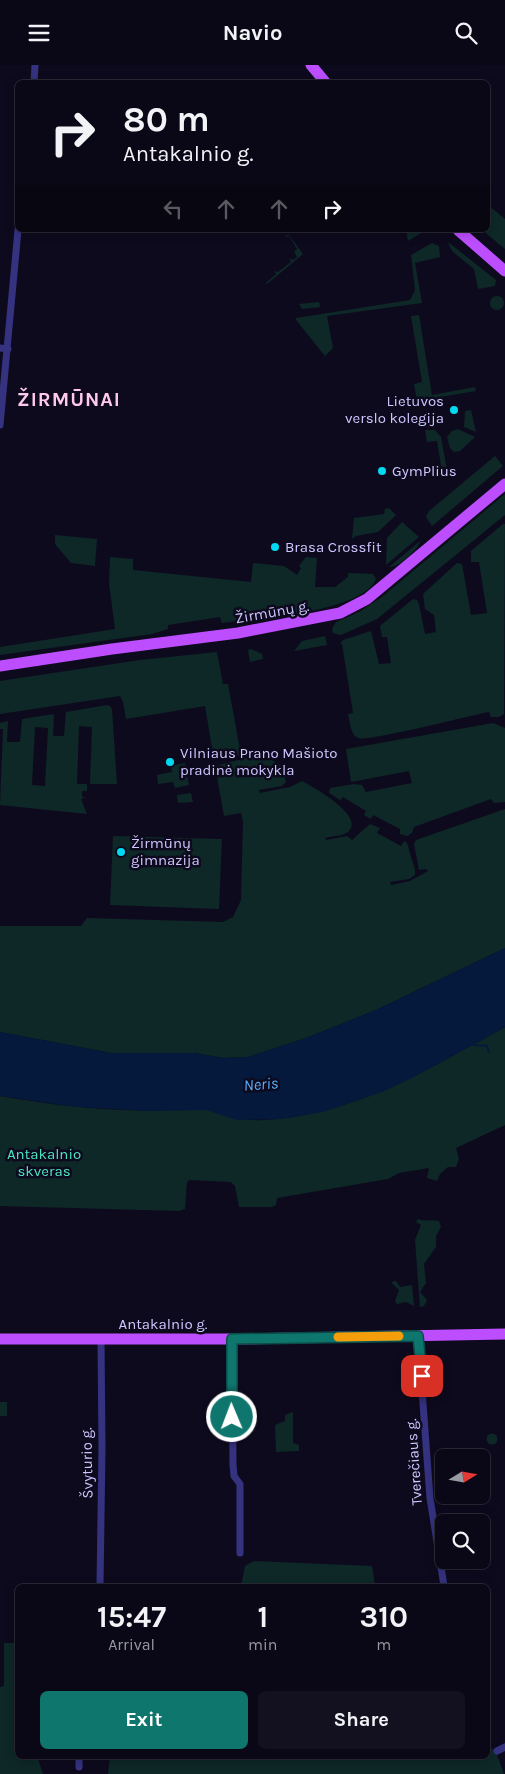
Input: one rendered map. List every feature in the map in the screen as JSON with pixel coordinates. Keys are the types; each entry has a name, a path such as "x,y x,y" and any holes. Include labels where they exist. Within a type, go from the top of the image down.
{"main road":[{"path":"311,65 324,80"},
{"path":"460,232 505,271"},
{"name":"Žirmūnų g.","path":"0,666 238,633 340,613 356,606 378,591 505,484"},
{"name":"Antakalnio g.","path":"0,1339 232,1339 505,1334"}],"street":[{"path":"34,80 36,65"},
{"path":"0,425 4,349 18,232"},
{"name":"Tverečiaus g.","path":"418,1336 430,1498 444,1584"},
{"name":"Švyturio g.","path":"100,1339 102,1448 100,1584"},
{"path":"232,1339 233,1465 234,1476 240,1484 240,1553"},
{"path":"498,1751 505,1747"},
{"path":"79,1759 79,1767"}],"green space":[{"path":"490,207 505,219 505,249 484,232 490,232"},
{"path":"406,232 423,232 408,241"},
{"path":"288,234 303,254 267,284 276,274 274,271 278,272 291,262 290,258 293,260 297,257 294,252 297,249 289,236 285,237"},
{"path":"448,242 496,280 495,286 478,289 474,269 452,251"},
{"path":"432,243 439,246 440,257 415,263 422,303 327,316 333,348 325,356 296,320 296,318 410,300 415,290 411,255"},
{"path":"494,296 500,296 504,303 500,310 494,310 490,306 490,300"},
{"path":"319,302 320,307 302,309 299,304"},
{"path":"419,315 432,395 475,387 476,391 417,401 414,384 422,382 411,316"},
{"path":"471,410 476,432 464,427 465,411"},
{"path":"458,429 475,437 460,451 454,452 450,448 447,437 452,431"},
{"path":"425,430 435,430 441,437 447,470 442,471 437,441 427,442"},
{"path":"495,456 503,466 432,526 426,517 429,511"},
{"path":"505,494 505,515 377,619 341,635 333,633 332,629 336,622 359,612 382,597"},
{"path":"389,508 396,515 378,532 356,536 352,539 354,518 384,514 385,509"},
{"path":"402,522 419,537 386,565 387,538"},
{"path":"505,524 504,714 499,717 491,717 489,712 380,736 358,738 355,736 348,714 353,713 342,644 340,644 343,640 371,631 379,664 391,663 387,637 382,637 380,626 413,599 417,600 419,604 425,634 436,632 434,615 425,609 423,594 457,563 462,564 471,615 487,613 479,562 471,562 471,551"},
{"path":"55,535 97,539 95,566 71,563 55,544"},
{"path":"420,541 416,549 407,558 393,567 389,567"},
{"path":"110,557 133,559 133,570 251,582 253,563 284,566 297,575 301,568 299,566 306,557 317,558 315,587 335,587 348,577 348,573 373,574 376,579 367,590 351,599 306,612 222,623 220,617 168,625 168,629 152,634 0,655 0,647 115,629 109,583"},
{"path":"325,636 327,645 294,651 302,641"},
{"path":"251,649 262,654 263,659 250,662 248,650"},
{"path":"217,652 223,684 228,684 241,755 214,760 205,706 126,719 120,696 0,714 0,681 140,660"},
{"path":"110,706 112,709 117,784 90,784 92,727 79,726 77,784 87,784 87,791 82,791 82,797 86,797 81,799 87,814 0,805 3,729 0,729 0,723 8,721 7,742 20,742 22,719 54,714 53,736 64,736 66,712","holes":["35,727 48,728 45,786 32,785"]},
{"path":"493,723 505,728 505,802 494,803 491,799 414,827 412,833 407,836 400,834 400,829 373,815 371,819 364,815 366,811 343,797 340,800 329,793 330,788 354,784 362,785 366,792 412,783 409,771 351,782 346,749"},
{"path":"262,754 282,766 286,782 282,786 259,790 260,793 290,787 302,781 336,803 350,818 352,825 348,832 325,838 326,840 347,836 352,840 370,824 380,828 377,833 401,846 404,841 407,843 415,875 409,879 390,882 391,885 410,881 428,871 426,869 419,870 414,844 416,840 505,809 505,948 376,1010 306,1038 248,1057 224,1058 194,1053 111,1053 0,1032 0,926 81,926 87,918 223,922 233,917 241,900 243,822 241,813 224,816 215,766"},
{"path":"185,763 189,785 175,788 173,782 158,784 157,775 172,772 171,766"},
{"path":"191,793 193,802 178,803 177,795"},
{"path":"113,836 222,839 219,909 110,905"},
{"name":"Antakalnio skveras","path":"505,1027 505,1125 456,1148 459,1159 456,1167 448,1167 440,1174 437,1181 427,1178 429,1168 399,1173 388,1179 277,1198 276,1205 272,1207 239,1207 235,1186 231,1182 190,1180 187,1182 185,1209 179,1211 0,1206 0,1096 60,1105 106,1109 196,1109 253,1120 296,1117 328,1110 389,1088"},
{"path":"418,1219 439,1221 441,1227 436,1236 436,1247 424,1264 426,1283 420,1292 427,1300 424,1306 420,1307 415,1240 421,1225 416,1222"},
{"path":"396,1281 400,1287 412,1285 414,1306 406,1302 397,1304 395,1301 399,1290 391,1282"},
{"path":"0,1402 7,1402 7,1416 0,1416"},
{"path":"293,1412 293,1443 299,1445 299,1451 276,1452 275,1425 285,1421 285,1415"},
{"path":"492,1433 498,1439 492,1445 486,1439"},
{"path":"254,1561 372,1566 375,1584 241,1584 245,1566"},
{"path":"4,1643 15,1643 15,1759 38,1759 43,1774 0,1774 0,1687 4,1686"},
{"path":"490,1747 496,1752 504,1774 108,1774 110,1759 490,1759"}],"water":[{"name":"Neris","path":"505,948 505,1027 410,1079 382,1092 323,1112 282,1119 237,1120 206,1110 148,1111 76,1107 0,1096 0,1032 111,1053 194,1053 224,1058 248,1057 306,1038 376,1010"}],"waterway":[{"path":"473,1045 487,1046 489,1052"}],"slow traffic":[{"path":"338,1337 399,1336"}],"place":[{"name":"Lietuvos verslo kolegija","path":"454,410"},
{"name":"GymPlius","path":"382,471"},
{"name":"Brasa Crossfit","path":"275,547"},
{"name":"Vilniaus Prano Mašioto pradinė mokykla","path":"170,762"},
{"name":"Žirmūnų gimnazija","path":"121,852"}],"district":[{"name":"ŽIRMŪNAI","path":"69,399"}],"route":[{"path":"232,1417 232,1339 418,1336 422,1376"}]}
